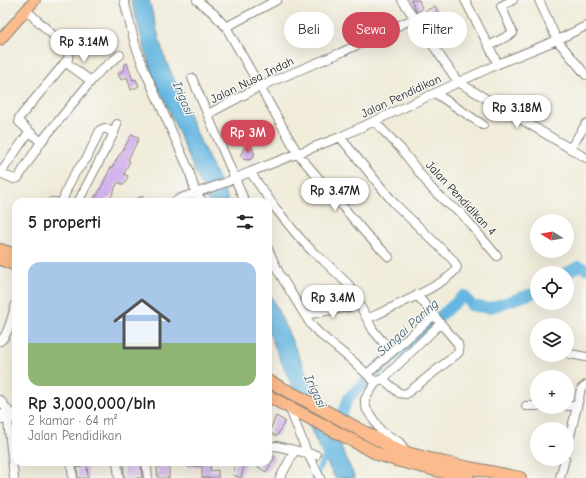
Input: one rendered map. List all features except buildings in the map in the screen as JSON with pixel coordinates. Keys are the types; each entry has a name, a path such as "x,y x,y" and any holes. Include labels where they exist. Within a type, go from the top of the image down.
{"highway":[{"path":"0,250 12,254"},
{"path":"0,259 12,264"},
{"path":"272,384 347,422 391,448 409,454 520,478"},
{"path":"272,398 386,457 468,478"}],"main road":[{"path":"0,40 35,0"}],"street":[{"path":"124,0 138,51 201,198"},
{"path":"197,0 213,13 226,27 298,154 366,234 389,257"},
{"path":"226,27 277,0"},
{"path":"402,0 411,12"},
{"path":"465,0 498,64"},
{"path":"489,46 513,33 501,6 513,0"},
{"path":"539,0 557,40 586,75"},
{"path":"26,10 68,49 69,56 20,116 19,122 41,142"},
{"name":"Jalan Nusa Indah","path":"208,114 259,87 340,53 408,21"},
{"name":"Jalan Pendidikan","path":"182,198 199,193 340,137 458,82 557,40 586,26"},
{"path":"435,48 458,82 586,158"},
{"path":"29,132 0,173 14,179 18,178 41,142 101,70 120,55"},
{"path":"65,62 92,81"},
{"path":"192,78 243,198"},
{"path":"435,93 483,125"},
{"name":"Jalan Pendidikan 4","path":"374,121 401,149 432,189 448,204 461,213 498,256"},
{"path":"80,198 114,133 117,124"},
{"path":"570,149 586,124"},
{"path":"64,198 75,173 87,158 100,130 105,128 114,133"},
{"path":"340,137 394,203 437,243 456,264 456,270 453,274 417,296 367,319"},
{"path":"250,172 269,198"},
{"path":"272,202 312,252 324,261 348,285 373,330 382,341 394,350"},
{"path":"272,258 311,325 321,335 374,378 399,393 406,394 459,352 458,344 417,296"},
{"path":"305,314 359,305"},
{"path":"0,341 4,339 12,316"},
{"path":"409,454 399,442 381,431 367,410 365,403 374,378 394,350 436,320"},
{"path":"374,378 436,320"},
{"path":"574,354 586,356"},
{"path":"573,422 581,389 586,385"},
{"path":"0,400 10,417 12,448"},
{"path":"294,410 312,453 320,478"},
{"path":"0,414 10,417"},
{"path":"272,446 312,453"},
{"path":"280,478 295,450"},
{"path":"13,466 14,478"},
{"path":"72,466 73,478"},
{"path":"118,466 119,478"},
{"path":"146,466 148,478"},
{"path":"560,478 563,466"}],"water":[{"path":"131,0 149,0 164,56 197,134 227,198 206,198 164,99 153,78"},
{"path":"272,298 355,478 335,478 319,448 272,340"}],"waterway":[{"name":"Sungai Paring","path":"574,269 579,266 586,269"},
{"name":"Sungai Paring","path":"337,426 349,397 464,295 472,306 489,308 530,294"},
{"path":"314,478 328,451"}],"water label":[{"name":"Irigasi","path":"184,98"},
{"name":"Irigasi","path":"316,391"}]}
